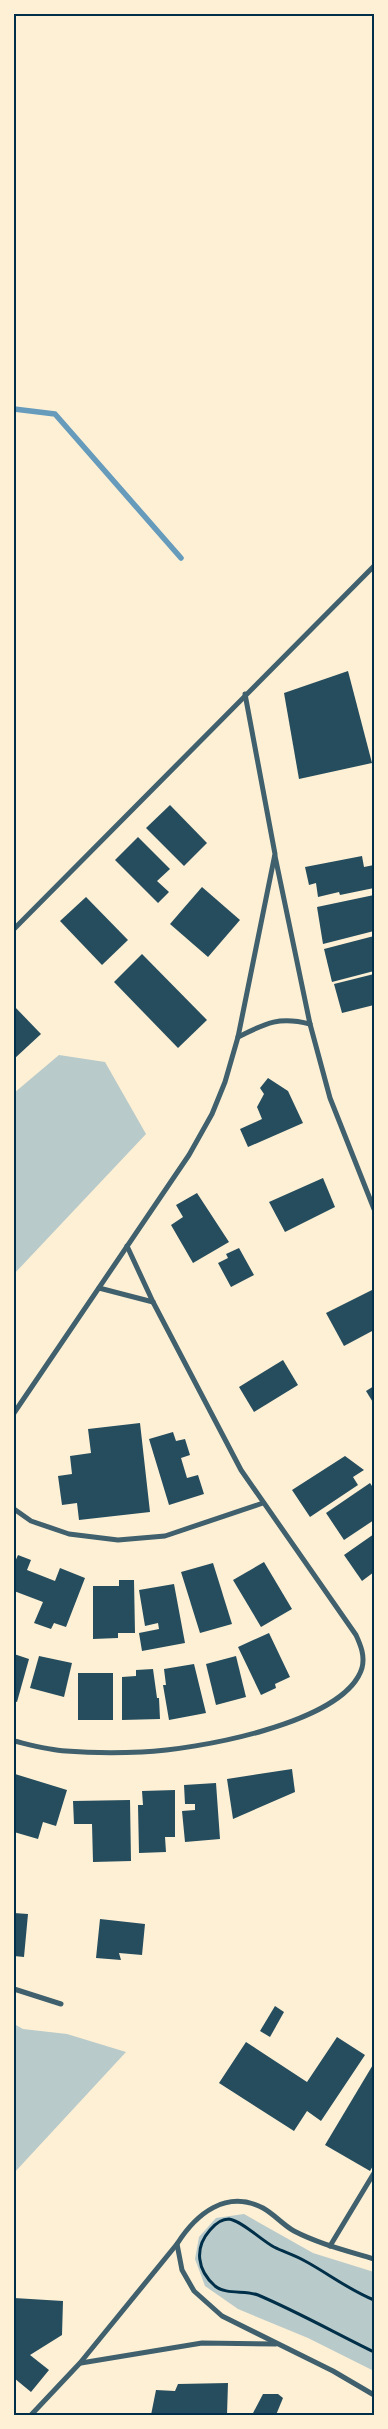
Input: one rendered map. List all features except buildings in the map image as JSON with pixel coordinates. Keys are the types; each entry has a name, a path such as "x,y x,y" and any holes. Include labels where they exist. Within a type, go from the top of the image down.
{"street":[{"path":"14,929 374,566"},
{"path":"245,694 274,854 310,1024 330,1098 374,1208"},
{"path":"14,1412 189,1155 212,1114 225,1082 238,1037 274,854"},
{"path":"238,1037 275,1020 293,1020 310,1024"},
{"path":"14,1741 65,1751 143,1752 213,1744 287,1723 335,1701 354,1683 362,1668 363,1652 356,1635 241,1470 153,1302 127,1246"},
{"path":"99,1288 153,1302"},
{"path":"14,1509 31,1521 69,1534 118,1540 165,1536 263,1503"},
{"path":"14,1989 61,2004"},
{"path":"330,2246 374,2173"},
{"path":"32,2415 80,2364 178,2244 187,2229 202,2213 223,2202 242,2202 263,2208 294,2231 330,2246 374,2259"},
{"path":"178,2244 182,2270 194,2291 222,2316 333,2371 374,2395"},
{"path":"80,2364 202,2343 278,2344"}],"path":[{"path":"374,2300 355,2292 304,2260 273,2247 231,2220 223,2220 214,2226 202,2238 198,2249 199,2259 207,2277 222,2290 254,2294 293,2310 374,2352"}],"shaded area":[{"path":"59,1055 105,1062 146,1134 14,1274 14,1093"},
{"path":"14,2024 23,2029 67,2034 126,2052 14,2173"},
{"path":"244,2214 313,2253 374,2272 374,2371 308,2338 238,2309 205,2286 195,2259 199,2237 216,2218"}],"waterway":[{"path":"14,409 55,414 181,558"}]}
